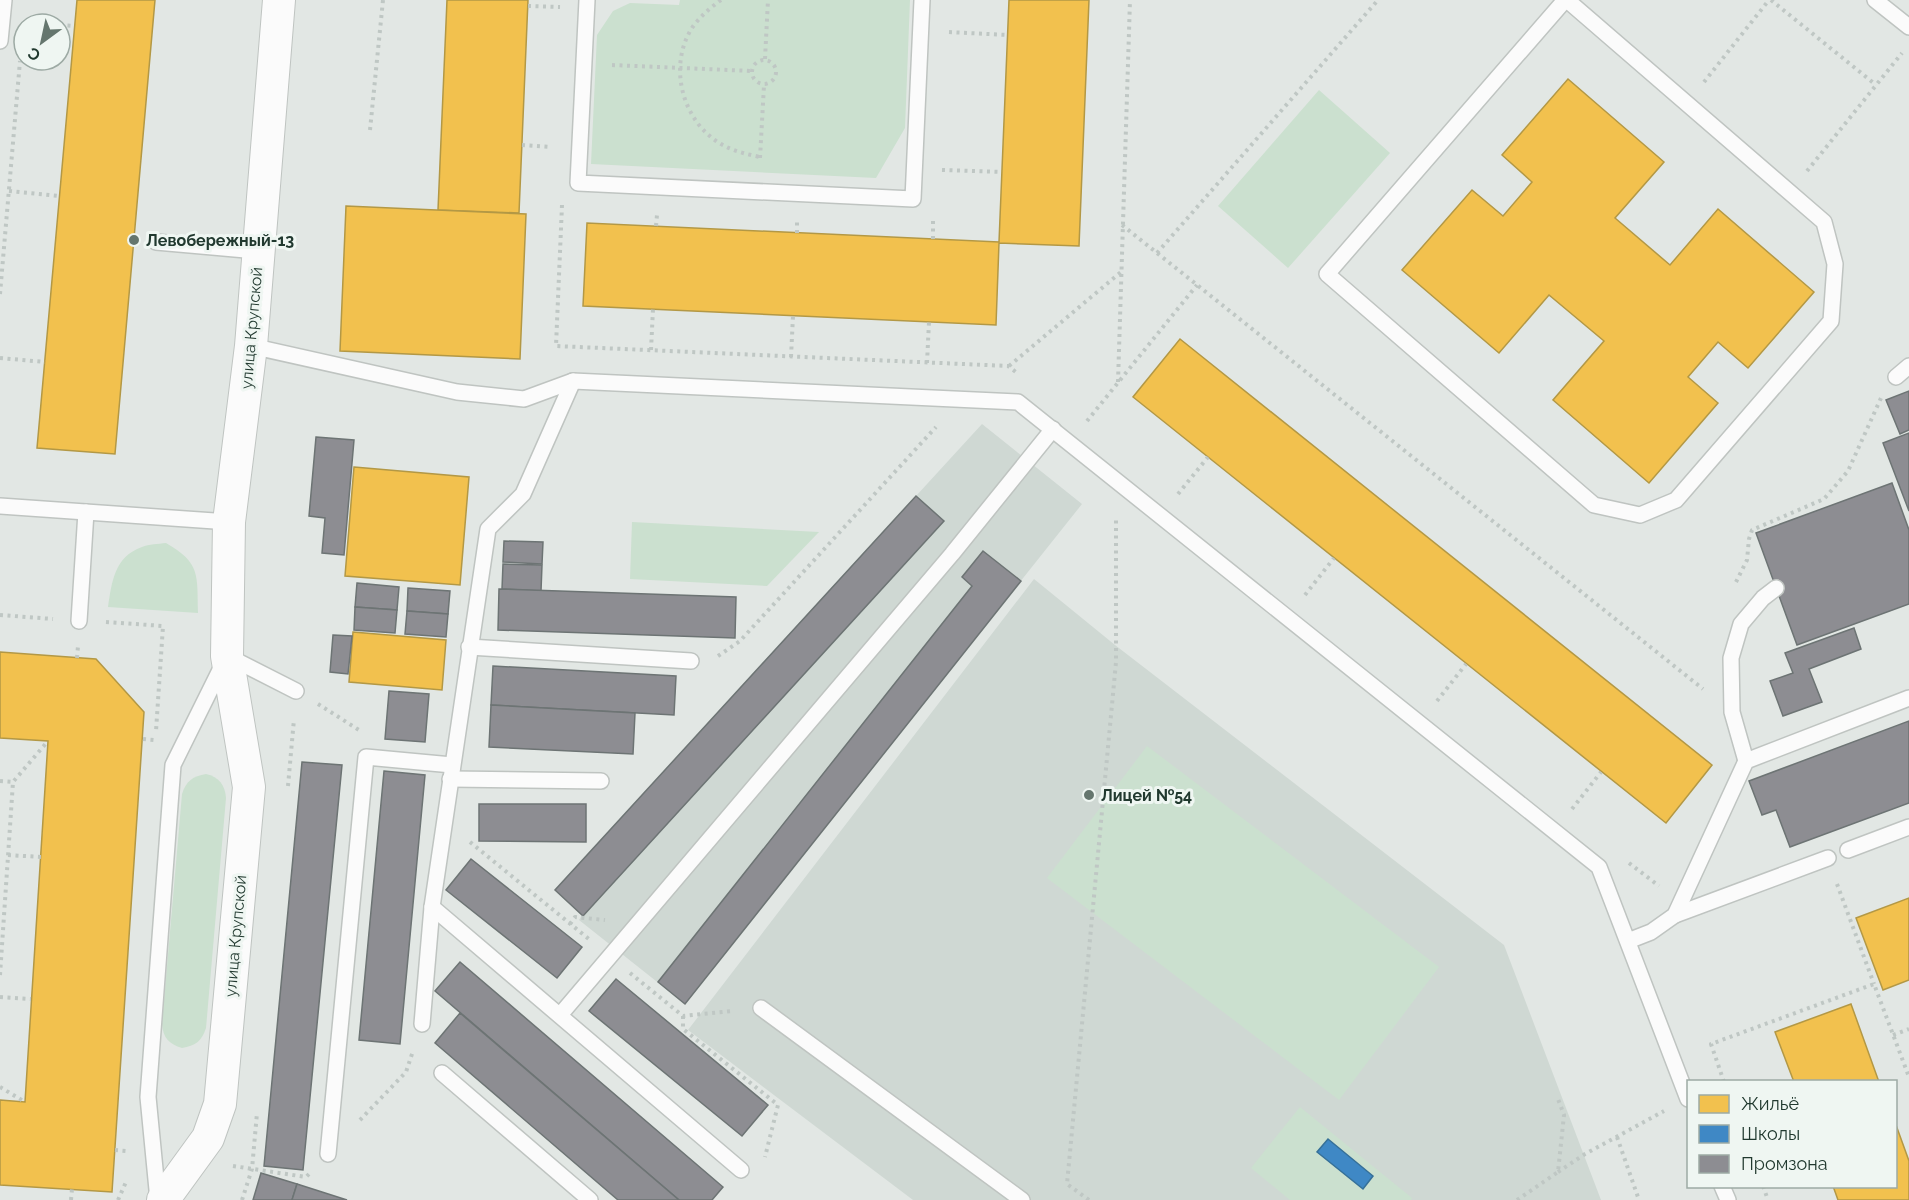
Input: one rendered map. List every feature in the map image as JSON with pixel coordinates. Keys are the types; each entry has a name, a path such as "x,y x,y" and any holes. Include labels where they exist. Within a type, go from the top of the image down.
{"street":[{"name":"улица Крупской","path":"160,1200 208,1138 220,1104 249,787 227,657 229,522 251,346 279,0"}],"lane":[{"path":"0,41 4,0"},
{"path":"587,0 578,183 913,198 922,0"},
{"path":"1566,0 1686,103 1824,222 1835,264 1831,321 1676,500 1640,515 1594,505 1327,274 1566,0"},
{"path":"1875,0 1909,27"},
{"path":"156,242 257,251"},
{"path":"251,346 457,392 524,399 573,381 1018,402 1599,867 1687,1095"},
{"path":"1896,377 1909,366"},
{"path":"422,1024 432,906 488,529 523,494 573,381"},
{"path":"560,1016 944,563 1053,429"},
{"path":"0,506 229,522"},
{"path":"79,621 86,512"},
{"path":"1675,915 1746,761 1732,712 1731,658 1741,624 1763,598 1776,588"},
{"path":"469,648 691,661"},
{"path":"227,657 296,691"},
{"name":"улица Крупской","path":"160,1200 148,1097 173,765 227,657"},
{"path":"1746,761 1909,698"},
{"path":"328,1154 366,757 451,772 601,781"},
{"path":"1848,850 1909,827"},
{"path":"1628,941 1651,932 1675,915 1828,858"},
{"path":"432,906 741,1170"},
{"path":"761,1008 1022,1200"},
{"path":"442,1073 590,1200"}],"path":[{"path":"370,130 382,0"},
{"path":"721,0 707,10 693,27 684,46 680,68 682,90 689,111 702,129 719,143 739,153 760,157"},
{"path":"765,59 768,0"},
{"path":"1118,382 1130,0"},
{"path":"1157,253 1378,0"},
{"path":"1686,103 1770,0 1876,85"},
{"path":"528,6 565,8"},
{"path":"945,32 1008,35"},
{"path":"1790,193 1903,51"},
{"path":"765,59 772,62 776,69 776,77 771,83 764,85 756,82 752,71 757,61 765,59"},
{"path":"583,64 752,71"},
{"path":"0,294 20,72"},
{"path":"759,192 764,85"},
{"path":"522,145 558,147"},
{"path":"939,170 1002,172"},
{"path":"9,191 59,196"},
{"path":"562,198 556,346 1008,366"},
{"path":"0,199 8,199"},
{"path":"933,215 933,239"},
{"path":"1122,225 1732,712"},
{"path":"691,661 720,655 740,641 931,430 1121,272"},
{"path":"1070,443 1197,284"},
{"path":"651,351 653,309"},
{"path":"791,357 793,316"},
{"path":"927,363 929,322"},
{"path":"0,358 45,362"},
{"path":"1736,583 1747,560 1752,530 1824,499 1848,471 1881,399 1896,377"},
{"path":"1174,499 1208,458"},
{"path":"1089,1200 1067,1184 1116,662 1116,480"},
{"path":"1300,600 1334,558"},
{"path":"0,615 164,626 155,751"},
{"path":"1432,706 1466,664"},
{"path":"296,691 359,729 366,757"},
{"path":"143,739 155,740"},
{"path":"0,975 13,782 48,741"},
{"path":"1568,814 1601,772"},
{"path":"0,781 13,782"},
{"path":"447,804 458,832 683,1016 761,1008"},
{"path":"8,855 41,857"},
{"path":"1828,858 1909,1077"},
{"path":"0,893 6,893"},
{"path":"1723,1080 1711,1044 1874,984"},
{"path":"0,997 31,999"},
{"path":"683,1016 683,1029 778,1105 765,1158"},
{"path":"1893,1035 1909,1029"},
{"path":"0,1088 25,1102"},
{"path":"1558,1099 1564,1115 1558,1172"},
{"path":"1518,1200 1585,1154 1687,1099"},
{"path":"1617,1137 1639,1200"},
{"path":"115,1150 129,1151 128,1161"},
{"path":"242,1200 252,1169"},
{"path":"118,1200 127,1180"},
{"path":"71,1200 72,1189"}],"shaded area":[{"path":"982,424 1082,504 685,1004 579,920 582,915 555,890"},
{"name":"Лицей №54","path":"1034,579 1115,645 1504,945 1601,1200 913,1200 688,1030"}],"green space":[{"path":"680,0 910,0 905,128 876,178 591,164 597,35 613,11 630,3 679,5"},
{"path":"1319,90 1390,153 1288,268 1218,206"},
{"path":"632,522 819,532 767,586 630,579"},
{"path":"166,543 186,557 195,571 198,613 108,607 116,571 125,557 145,546"},
{"path":"1147,746 1439,967 1339,1100 1047,878"},
{"path":"206,774 221,782 226,798 206,1028 197,1042 182,1048 168,1040 162,1024 182,794 191,780"},
{"path":"1300,1107 1412,1198 1411,1200 1290,1200 1251,1168"}],"building: Жильё":[{"path":"77,0 155,0 115,454 37,448"},
{"path":"447,0 528,0 519,213 438,210"},
{"path":"1009,0 1089,0 1079,246 999,243 996,325 583,306 587,223 999,242"},
{"path":"1568,79 1664,162 1615,218 1670,265 1718,209 1814,292 1748,368 1718,342 1688,377 1718,403 1649,483 1553,400 1604,341 1549,295 1499,353 1402,270 1472,190 1503,216 1532,182 1502,155"},
{"path":"346,206 526,214 520,359 340,351"},
{"path":"1180,339 1712,765 1666,823 1133,397"},
{"path":"354,467 469,477 460,585 345,576"},
{"path":"353,632 446,640 442,690 349,682"},
{"path":"0,652 96,659 144,712 112,1192 0,1185 0,1100 25,1102 48,741 0,738"},
{"path":"1909,898 1909,980 1883,990 1856,918"},
{"path":"1851,1004 1878,1080 1793,1080 1775,1032"},
{"path":"1897,1128 1909,1161 1909,1200 1838,1200 1834,1188 1897,1188"}],"building: Школы":[{"path":"1328,1139 1373,1176 1363,1189 1317,1152"}],"building: Промзона":[{"path":"1909,391 1909,430 1900,434 1886,400"},
{"path":"1909,433 1909,511 1883,443"},
{"path":"316,437 354,440 344,555 322,553 325,518 309,516"},
{"path":"1892,483 1909,530 1909,604 1797,645 1756,533"},
{"path":"916,496 944,521 583,916 555,890"},
{"path":"504,541 543,542 542,564 503,562"},
{"path":"983,551 1021,581 685,1004 658,982 972,586 962,577"},
{"path":"503,564 542,565 541,591 502,589"},
{"path":"357,583 399,587 397,610 355,607"},
{"path":"408,588 450,591 448,614 407,611"},
{"path":"499,589 736,597 735,638 498,630"},
{"path":"355,607 397,610 395,633 354,630"},
{"path":"407,611 448,614 446,637 405,634"},
{"path":"1854,628 1861,649 1809,669 1822,702 1783,716 1770,681 1793,673 1785,653"},
{"path":"333,635 352,636 348,674 330,672"},
{"path":"493,666 676,676 674,715 491,705"},
{"path":"389,691 429,694 425,742 385,739"},
{"path":"491,705 635,713 633,754 489,747"},
{"path":"1909,721 1909,803 1790,847 1776,810 1762,815 1749,781"},
{"path":"302,762 342,765 303,1170 264,1166"},
{"path":"384,771 425,775 400,1044 359,1040"},
{"path":"479,804 586,804 586,842 479,841"},
{"path":"471,859 582,947 557,978 446,890"},
{"path":"460,962 723,1187 712,1200 679,1200 435,991"},
{"path":"616,979 768,1105 742,1136 589,1011"},
{"path":"460,1013 679,1200 618,1200 435,1043"},
{"path":"261,1173 297,1184 292,1200 253,1200"},
{"path":"297,1184 347,1200 292,1200"}],"place":[{"name":"Левобережный-13","path":"134,240"},
{"name":"Лицей №54","path":"1089,795"}]}
